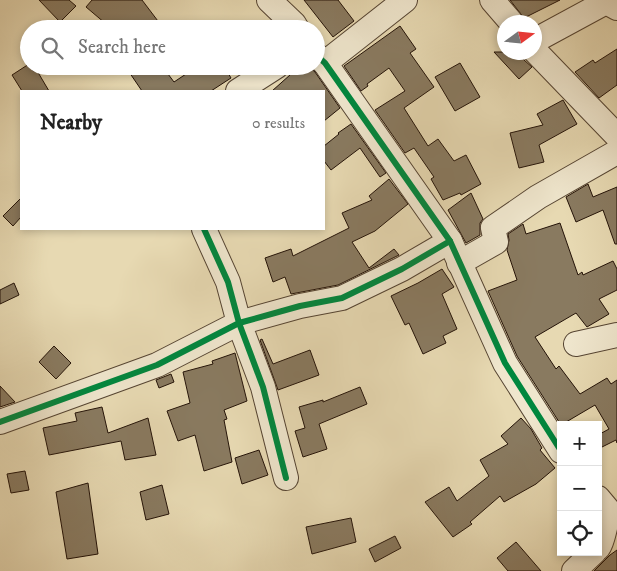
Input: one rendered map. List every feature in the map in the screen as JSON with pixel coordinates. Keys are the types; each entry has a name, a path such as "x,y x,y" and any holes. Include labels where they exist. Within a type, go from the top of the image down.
{"street":[{"path":"269,0 290,20"},
{"path":"325,56 405,0"},
{"path":"492,0 505,15"},
{"path":"542,37 609,3"},
{"path":"542,58 617,136"},
{"path":"325,65 450,241 504,363 557,445"},
{"path":"240,90 263,75"},
{"path":"459,263 496,242 493,228 538,197 617,152"},
{"path":"204,230 228,282 239,323 263,387 286,478"},
{"path":"0,422 157,365 239,323 300,306 342,298 402,270 450,241"},
{"path":"576,344 617,335"},
{"path":"602,537 608,504"},
{"path":"574,571 590,556"}],"building":[{"path":"39,0 69,0 76,6 62,20 58,20"},
{"path":"92,0 142,0 157,20 101,20 86,7"},
{"path":"304,0 338,0 354,21 333,37 325,27 325,20 320,20"},
{"path":"510,0 560,0 530,15 522,15"},
{"path":"400,26 416,49 410,53 434,87 404,108 428,146 438,139 454,161 466,155 481,184 461,195 460,193 443,200 431,179 434,177 414,148 405,153 375,110 405,91 389,68 367,84 368,86 361,91 344,66"},
{"path":"617,49 617,85 599,98 575,72 593,60 595,63"},
{"path":"501,60 524,60 532,67 519,79"},
{"path":"460,63 480,97 455,111 435,77"},
{"path":"20,70 20,75 40,75 48,90 21,90 12,75"},
{"path":"131,75 169,75 174,82 184,75 229,75 231,78 213,90 141,90"},
{"path":"290,75 317,75 340,108 325,120 325,90 273,90"},
{"path":"563,100 577,124 539,145 544,162 519,168 510,133 543,125 537,114"},
{"path":"351,124 386,173 380,177 360,148 331,170 325,162 325,145"},
{"path":"389,179 408,204 375,231 352,242 369,268 394,249 399,255 338,285 291,294 285,277 273,282 265,258 291,249 293,256 349,228 342,213 372,200 369,196"},
{"path":"588,184 593,197 617,187 617,244 615,244 603,210 576,222 566,197"},
{"path":"471,193 483,219 480,223 480,235 466,243 448,210"},
{"path":"20,199 20,218 13,226 3,216"},
{"path":"560,223 578,275 582,272 583,275 613,261 617,269 617,290 599,299 609,314 587,327 576,313 535,337 556,369 559,366 580,394 607,378 611,384 617,380 617,443 616,440 602,447 602,433 609,429 595,405 568,421 558,421 517,356 488,291 517,280 507,250 508,234 523,224 526,234"},
{"path":"442,269 454,287 442,294 457,329 443,336 446,343 423,354 409,323 405,325 391,296"},
{"path":"14,283 19,295 0,304 0,290"},
{"path":"262,339 273,364 310,350 319,375 278,390 260,340"},
{"path":"54,346 71,363 56,379 39,362"},
{"path":"235,353 247,401 224,410 227,419 224,420 232,462 204,471 195,435 178,441 167,411 190,403 183,372 213,364 212,361"},
{"path":"171,374 174,382 159,388 156,380"},
{"path":"0,386 15,402 0,407"},
{"path":"360,387 367,404 319,424 327,449 303,457 295,431 305,428 299,407 323,400 323,402"},
{"path":"102,407 108,433 148,418 156,455 125,460 121,441 49,455 43,428 77,421 75,413"},
{"path":"521,418 531,429 542,448 540,450 555,468 536,484 504,502 500,496 470,522 472,524 453,537 425,502 449,487 457,501 489,476 480,460 508,444 501,436"},
{"path":"259,450 268,475 242,484 235,458"},
{"path":"25,471 29,490 11,493 7,474"},
{"path":"88,483 98,554 67,559 56,492"},
{"path":"162,485 169,514 146,520 140,492"},
{"path":"351,518 356,542 312,554 306,527"},
{"path":"395,536 401,548 375,562 369,549"},
{"path":"516,542 541,571 508,571 497,558"},
{"path":"617,550 617,571 594,571 610,555"}],"cycle path":[{"path":"325,63 450,241 505,363 557,445"},
{"path":"0,422 157,365 239,323 228,282 204,230"},
{"path":"286,478 263,387 239,323 300,306 342,298 402,269 450,241"}]}
